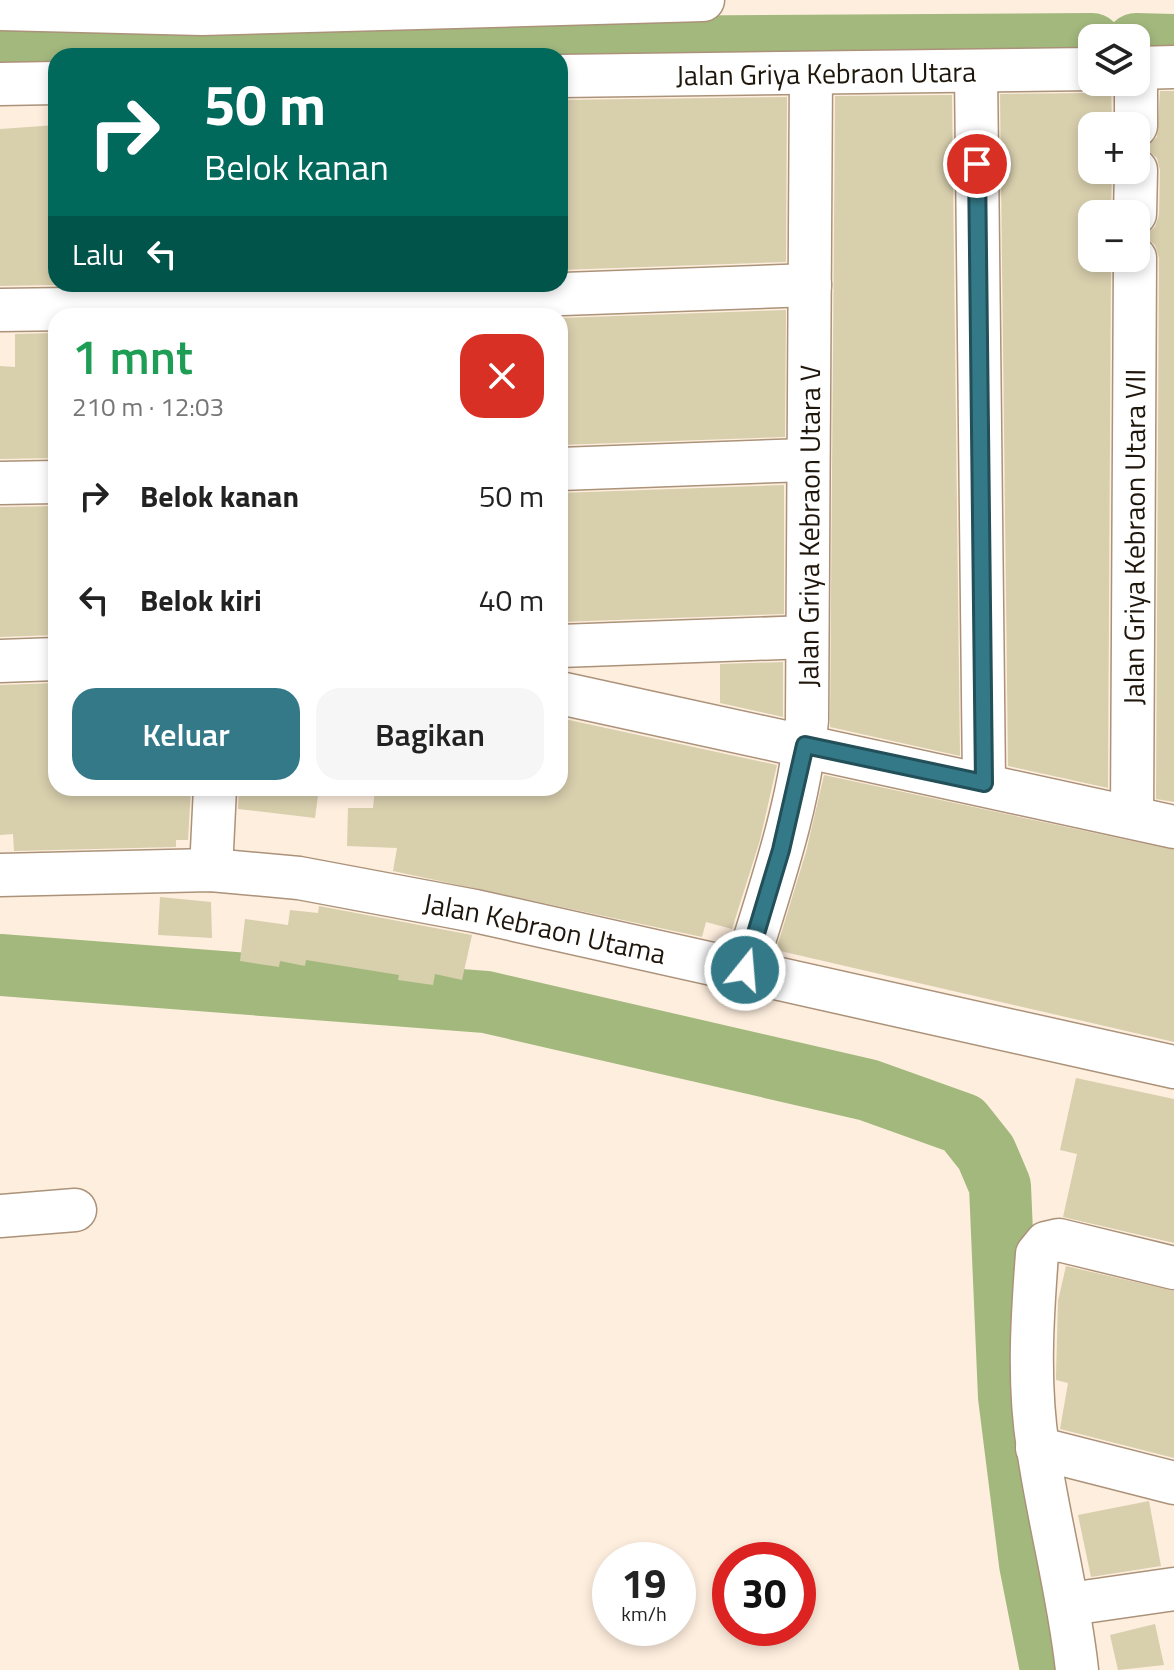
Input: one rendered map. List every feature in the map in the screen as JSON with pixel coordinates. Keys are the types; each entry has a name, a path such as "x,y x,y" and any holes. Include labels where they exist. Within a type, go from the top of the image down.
{"street":[{"path":"0,9 703,0"},
{"path":"1150,68 1174,67"},
{"name":"Jalan Griya Kebraon Utara","path":"568,76 1078,69"},
{"path":"976,71 984,783"},
{"name":"Jalan Griya Kebraon Utara V","path":"745,970 781,850 805,745 811,73"},
{"path":"0,84 48,83"},
{"name":"Jalan Griya Kebraon Utara VII","path":"1132,817 1135,272"},
{"path":"568,292 810,285"},
{"path":"53,308 563,292"},
{"path":"0,310 48,308"},
{"path":"568,469 806,460"},
{"path":"0,483 48,482"},
{"path":"568,646 807,637"},
{"path":"0,661 48,659"},
{"path":"568,695 984,783 1174,827"},
{"path":"211,870 215,796"},
{"name":"Jalan Kebraon Utama","path":"0,875 211,870 348,887 745,970 1174,1067"},
{"path":"0,1216 75,1210"},
{"path":"1077,1670 1070,1604 1037,1448 1030,1360 1037,1254 1046,1243 1059,1240 1174,1268"},
{"path":"1037,1448 1174,1483"},
{"path":"1070,1604 1174,1589"}],"building":[{"path":"1160,91 1174,91 1174,802 1156,799 1159,258 1155,245 1150,241 1150,231 1155,227 1159,215 1160,170 1157,158 1150,153 1150,143 1157,137"},
{"path":"1000,94 1111,96 1112,112 1078,112 1078,184 1112,184 1111,200 1078,200 1078,272 1111,272 1108,788 1008,766"},
{"path":"952,95 960,756 830,727 835,96"},
{"path":"787,97 786,262 568,270 568,100"},
{"path":"48,126 48,285 0,286 0,129"},
{"path":"786,310 785,437 568,445 568,318"},
{"path":"48,333 48,458 0,459 0,366 15,367 15,334"},
{"path":"784,485 784,614 568,622 568,493"},
{"path":"48,506 48,635 0,637 0,507"},
{"path":"783,662 783,717 720,703 720,664"},
{"path":"48,683 48,796 191,796 188,840 176,840 176,847 14,851 13,834 0,835 0,685"},
{"path":"568,720 777,765 760,840 732,929 706,922 702,937 393,871 397,848 347,846 348,808 373,808 374,796 568,796"},
{"path":"824,775 1174,850 1174,1042 776,950 806,852"},
{"path":"239,796 318,796 315,818 238,809"},
{"path":"160,897 211,902 212,938 158,935"},
{"path":"319,906 472,935 462,980 435,974 433,985 398,980 399,975 306,960 305,966 280,961 279,967 240,961 245,919 288,925 290,910 318,913"},
{"path":"1076,1078 1174,1099 1174,1243 1063,1217 1077,1154 1060,1150"},
{"path":"1066,1266 1174,1291 1174,1458 1060,1429 1068,1383 1056,1380 1058,1301"},
{"path":"1149,1501 1161,1566 1091,1577 1078,1515"},
{"path":"1155,1624 1164,1665 1118,1670 1110,1635"}],"waterway":[{"path":"468,48 1078,44"},
{"path":"1150,44 1174,45"},
{"path":"0,51 48,51"},
{"path":"0,965 486,1002 868,1090 963,1124 986,1153 1000,1186 1009,1397 1030,1564 1051,1670"}],"route":[{"path":"745,970 781,850 805,745 984,783 977,164"}]}
